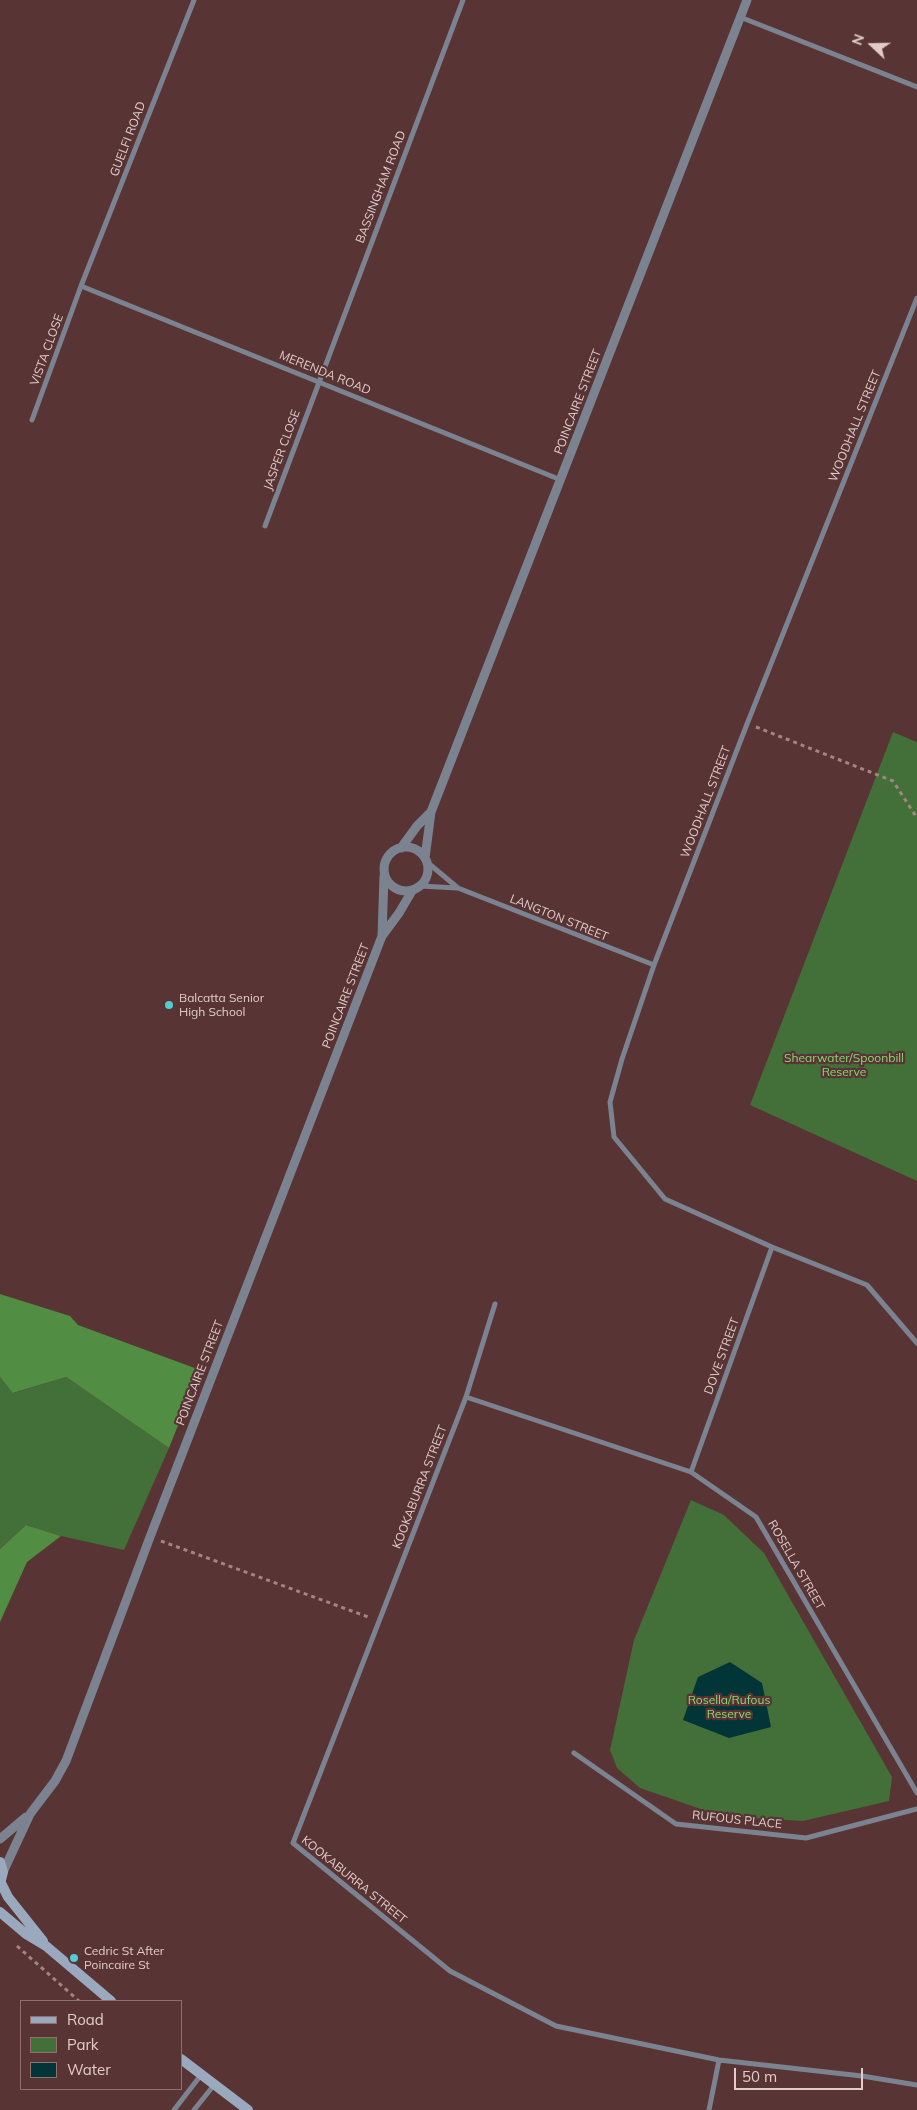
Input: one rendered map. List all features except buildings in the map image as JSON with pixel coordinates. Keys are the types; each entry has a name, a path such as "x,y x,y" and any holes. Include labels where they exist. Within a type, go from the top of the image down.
{"main road":[{"path":"2,1867 0,1884 46,1946"},
{"path":"0,1912 26,1934 46,1946 110,2000"},
{"path":"182,2060 248,2110"}],"street":[{"name":"GUELFI ROAD","path":"81,286 194,0"},
{"name":"BASSINGHAM ROAD","path":"318,381 463,0"},
{"name":"POINCAIRE STREET","path":"426,860 431,812 747,0"},
{"path":"740,18 917,87"},
{"name":"MERENDA ROAD","path":"81,286 561,480"},
{"name":"VISTA CLOSE","path":"32,420 81,286"},
{"name":"WOODHALL STREET","path":"917,298 916,305 747,724 654,966 622,1059 610,1102 614,1137 666,1199 772,1247 867,1285 917,1343"},
{"name":"JASPER CLOSE","path":"265,526 318,381"},
{"name":"POINCAIRE STREET","path":"401,848 417,826 431,812"},
{"path":"401,848 413,848 420,852 426,860 427,875 416,888 403,891 395,889 384,876 387,858 391,852 401,848"},
{"name":"LANGTON STREET","path":"426,860 458,888 654,966"},
{"name":"POINCAIRE STREET","path":"382,936 384,876"},
{"name":"POINCAIRE STREET","path":"2,1867 30,1814 55,1781 66,1761 150,1537 382,936 416,888"},
{"name":"LANGTON STREET","path":"416,888 458,888"},
{"name":"DOVE STREET","path":"691,1472 772,1247"},
{"name":"KOOKABURRA STREET","path":"495,1304 466,1397 293,1843 450,1971 556,2026 719,2060 862,2076 917,2085"},
{"name":"ROSELLA STREET","path":"466,1397 691,1472 756,1517 917,1793"},
{"name":"RUFOUS PLACE","path":"574,1753 676,1824 806,1838 917,1809"},
{"name":"POINCAIRE STREET","path":"0,1839 30,1814"},
{"path":"709,2110 719,2060"},
{"path":"174,2110 201,2075"},
{"path":"194,2110 214,2086"}],"path":[{"path":"747,724 893,781 917,818"},
{"path":"150,1537 378,1621"},
{"path":"14,1943 78,2000"}],"green space":[{"name":"Shearwater/Spoonbill Reserve","path":"893,732 917,742 917,1181 750,1105"},
{"path":"0,1294 70,1316 78,1325 200,1370 169,1448 66,1377 13,1393 0,1377"},
{"path":"0,1377 14,1393 66,1377 169,1448 124,1550 61,1536 26,1525 0,1549"},
{"name":"Rosella/Rufous Reserve","path":"691,1500 724,1515 764,1553 892,1777 889,1801 803,1821 721,1816 640,1788 617,1768 610,1750 634,1640"},
{"path":"26,1525 61,1536 27,1562 0,1622 0,1549"}],"water":[{"path":"730,1662 762,1683 771,1727 729,1738 683,1720 698,1677"}],"place":[{"name":"Balcatta Senior High School","path":"169,1005"},
{"name":"Cedric St After Poincaire St","path":"74,1958"}]}
